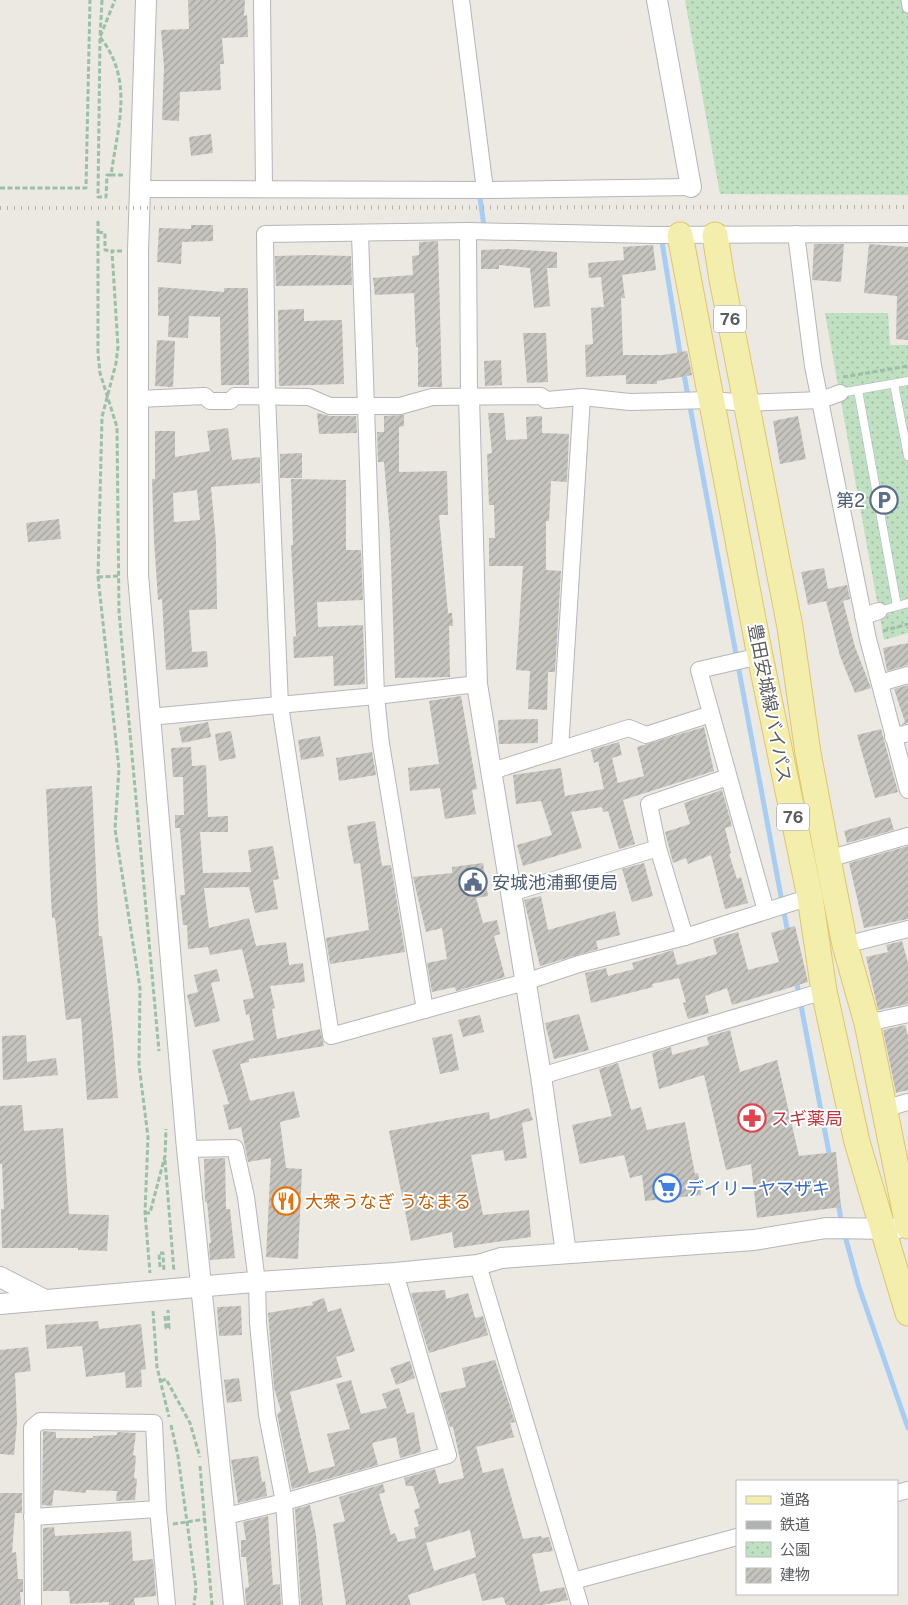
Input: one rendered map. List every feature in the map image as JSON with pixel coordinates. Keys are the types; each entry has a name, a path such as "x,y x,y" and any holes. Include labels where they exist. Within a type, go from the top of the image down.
{"main road":[{"name":"豊田安城線バイパス","path":"680,235 713,400 760,656 810,897 824,991 857,1142 908,1313"},
{"name":"豊田安城線バイパス","path":"715,235 745,403 790,627 808,753 828,859 845,945 867,1023 908,1227"}],"street":[{"path":"146,0 138,251 138,575 187,1149 234,1605"},
{"path":"262,0 264,188"},
{"path":"461,0 485,190"},
{"path":"139,182 264,188 485,190 691,187 657,0"},
{"path":"907,0 908,7"},
{"path":"468,231 469,396 477,684 541,1076 566,1253"},
{"path":"810,897 685,936 579,964 525,982 331,1036 280,705 267,396 265,234 468,231 680,235 908,234"},
{"path":"360,234 376,696 382,754 425,1010"},
{"path":"796,234 813,366 871,614 880,683 900,735 908,790"},
{"path":"138,399 205,396 210,401 230,401 235,396 309,397 330,406 400,406 432,397 469,396 541,396 546,400 582,397 630,402 713,400 745,403 821,400 839,386"},
{"path":"560,748 582,397"},
{"path":"760,656 699,670 766,911"},
{"path":"880,683 908,675"},
{"path":"149,717 376,696 477,684"},
{"path":"492,771 560,748 629,728 646,735 711,714"},
{"path":"685,936 658,848 649,804 728,777"},
{"path":"828,859 908,836"},
{"path":"511,893 658,848"},
{"path":"845,945 908,929"},
{"path":"541,1076 824,991"},
{"path":"867,1023 908,1014"},
{"path":"883,1109 908,1102"},
{"path":"187,1149 235,1148 246,1197 257,1282 258,1323 267,1415 284,1502 291,1605"},
{"path":"0,1304 257,1282 395,1273 478,1265 501,1258 754,1240 826,1228 883,1230 908,1227"},
{"path":"478,1265 580,1605"},
{"path":"226,1516 284,1502 448,1455 395,1273"},
{"path":"0,1277 43,1299"},
{"path":"33,1605 32,1428 40,1421 154,1422 158,1510 167,1605"},
{"path":"32,1517 158,1510"},
{"path":"573,1581 736,1537"}],"lane":[{"path":"839,386 858,390 908,381"},
{"path":"894,384 908,456"},
{"path":"858,390 897,606"},
{"path":"871,614 908,603"}],"path":[{"path":"0,188 86,188 90,0"},
{"path":"102,0 98,197 106,197 107,175 139,182"},
{"path":"100,37 115,0"},
{"path":"100,37 110,50 116,64 122,98 111,175"},
{"path":"98,232 105,233 105,250 138,251"},
{"path":"112,251 118,347 116,363 102,417 98,578 119,769 115,829 140,988 140,1065 148,1137 145,1213 150,1273"},
{"path":"839,386 908,366"},
{"path":"98,578 138,575"},
{"path":"883,631 908,624"},
{"path":"165,1156 174,1272"},
{"path":"145,1213 150,1213"},
{"path":"160,1267 159,1254 163,1253 164,1272"},
{"path":"165,1316 166,1328 169,1328 168,1310"},
{"path":"153,1311 160,1381 178,1456 196,1588 194,1605"},
{"path":"160,1381 166,1379 190,1423 200,1456 212,1605"},
{"path":"160,1526 226,1516"}],"green space":[{"path":"685,0 908,0 908,195 720,194"},
{"name":"第2","path":"825,313 888,313 890,345 908,345 908,633 884,640"}],"building":[{"path":"188,0 245,0 244,16 247,15 248,37 222,38 224,64 220,64 221,90 180,92 179,121 162,120 164,67 161,30 189,29"},
{"path":"211,134 213,153 191,156 189,137"},
{"path":"191,225 213,225 213,241 182,242 181,264 157,262 159,228 191,229"},
{"path":"438,241 442,387 418,387 418,347 416,347 414,293 375,295 373,278 413,275 412,256 419,255 419,242"},
{"path":"814,244 844,244 841,282 812,280"},
{"path":"869,244 908,247 908,340 896,339 897,296 864,293"},
{"path":"653,245 656,270 622,275 625,298 621,298 623,355 663,355 687,351 692,375 657,381 657,384 626,384 626,375 586,377 585,345 593,344 591,308 604,307 601,277 589,278 588,263 624,260 623,247"},
{"path":"509,249 557,252 557,268 547,268 550,306 534,308 530,268 499,265 499,269 481,269 481,250"},
{"path":"275,256 351,256 352,285 276,286"},
{"path":"158,287 224,292 224,288 248,288 249,385 221,385 220,317 189,316 188,338 168,337 169,316 158,316"},
{"path":"304,309 304,321 342,320 344,384 279,386 278,310"},
{"path":"523,333 546,333 548,382 527,383"},
{"path":"157,340 175,341 173,387 155,386"},
{"path":"501,360 502,385 485,386 484,361"},
{"path":"317,413 330,416 356,416 357,433 319,434"},
{"path":"488,413 504,413 506,440 527,439 526,417 542,416 542,433 569,434 567,482 551,481 549,521 546,521 546,570 561,571 555,672 548,672 547,710 528,709 530,671 516,670 523,566 489,566 489,538 495,538 494,505 489,505 487,454 492,453"},
{"path":"404,415 404,426 399,427 399,472 447,471 448,515 439,515 448,613 452,613 453,626 449,626 450,677 395,678 390,533 384,462 378,462 377,432 384,432 384,416"},
{"path":"798,416 806,459 780,464 773,421"},
{"path":"228,428 232,460 260,457 260,483 211,487 216,542 217,609 189,610 192,652 207,651 208,667 166,670 162,599 158,600 154,540 152,479 155,479 155,431 175,431 175,457 210,451 207,431","holes":["197,490 200,520 174,522 173,493"]},
{"path":"302,453 302,478 280,478 280,454"},
{"path":"291,479 346,480 346,550 361,550 363,600 317,602 318,627 363,625 365,684 334,686 333,656 294,658 293,637 296,636 291,545 293,545"},
{"path":"59,519 61,539 28,542 26,523"},
{"path":"824,568 828,589 847,585 850,599 843,601 855,647 871,688 855,693 840,656 826,601 808,605 801,572"},
{"path":"908,643 908,665 887,671 883,648"},
{"path":"908,685 908,723 901,725 905,722 894,689"},
{"path":"461,696 477,789 472,790 476,814 445,819 440,788 410,791 408,768 439,764 429,701"},
{"path":"538,719 538,743 499,744 498,720"},
{"path":"208,722 211,737 182,743 179,728"},
{"path":"704,727 714,771 623,800 635,844 619,849 608,811 603,812 602,807 571,812 582,848 523,866 517,845 552,835 541,801 516,804 513,775 561,768 565,796 604,789 598,761 594,763 591,750 619,742 622,755 612,758 618,783 644,776 637,747"},
{"path":"881,729 898,792 875,798 857,735"},
{"path":"231,731 236,758 219,761 215,734"},
{"path":"320,736 324,756 301,760 298,740"},
{"path":"191,747 192,766 206,765 208,817 228,816 228,832 200,832 203,873 251,872 248,850 273,846 279,879 273,880 278,909 255,913 249,887 204,888 209,928 249,918 256,946 286,942 289,965 303,963 305,982 270,986 275,1008 272,1009 277,1039 320,1029 324,1046 249,1059 249,1062 240,1064 250,1101 294,1091 300,1117 280,1122 286,1168 302,1169 298,1259 266,1257 271,1158 248,1162 241,1127 229,1130 223,1105 229,1104 212,1050 254,1040 249,1014 246,1015 243,1000 254,998 242,949 210,955 208,947 188,949 187,925 183,925 180,895 185,895 180,828 175,828 175,815 184,815 183,777 173,777 171,748"},
{"path":"372,752 376,775 339,781 336,758"},
{"path":"92,786 99,936 102,936 118,1098 87,1100 81,1018 66,1020 55,918 52,918 46,789"},
{"path":"722,790 732,826 725,828 731,853 729,854 737,879 741,877 748,903 725,909 711,855 688,864 686,858 673,863 665,832 690,824 684,803"},
{"path":"890,817 894,830 847,843 844,831"},
{"path":"375,821 382,866 391,865 405,952 330,964 326,938 369,930 360,863 354,864 347,826"},
{"path":"908,846 908,919 864,928 849,863"},
{"path":"483,863 488,896 476,898 483,923 497,920 500,934 494,936 505,977 456,991 455,987 432,992 427,963 447,959 442,928 426,932 413,877 452,873 452,867"},
{"path":"644,863 653,896 632,902 622,869"},
{"path":"541,896 548,930 615,911 620,935 596,941 598,949 540,966 524,900"},
{"path":"795,926 808,982 732,1005 727,988 705,996 709,1013 688,1019 683,1003 686,1002 679,978 652,984 653,987 591,1003 585,973 606,968 608,976 634,969 632,963 673,950 677,965 717,954 713,939 738,932 748,970 779,962 771,933"},
{"path":"902,941 908,963 908,1004 878,1010 866,957 888,952 886,945"},
{"path":"217,969 220,981 211,983 220,1021 195,1027 187,995 198,992 194,975"},
{"path":"579,1014 589,1050 554,1059 545,1023"},
{"path":"480,1015 484,1032 463,1037 458,1020"},
{"path":"905,1025 908,1036 908,1090 896,1093 883,1030"},
{"path":"730,1030 740,1072 777,1060 799,1156 836,1152 841,1207 757,1218 751,1164 726,1170 704,1075 659,1089 652,1053 671,1047 672,1055 709,1045 707,1037"},
{"path":"452,1034 459,1070 440,1074 432,1038"},
{"path":"26,1035 27,1062 56,1058 58,1075 3,1080 2,1036"},
{"path":"618,1063 631,1110 641,1107 647,1130 685,1122 695,1174 698,1173 701,1195 645,1201 642,1175 630,1178 624,1155 580,1164 572,1125 612,1116 599,1069"},
{"path":"22,1105 24,1131 63,1128 69,1214 109,1215 107,1251 78,1250 78,1248 2,1248 1,1209 4,1209 2,1164 0,1164 0,1106"},
{"path":"529,1108 533,1120 522,1123 527,1158 505,1161 503,1150 471,1155 483,1215 529,1210 531,1237 454,1248 452,1232 411,1241 389,1131 489,1112 490,1120"},
{"path":"225,1158 226,1209 230,1209 235,1258 210,1260 209,1243 211,1243 207,1202 205,1202 204,1159"},
{"path":"445,1290 446,1299 468,1293 475,1318 483,1316 488,1335 429,1353 411,1293"},
{"path":"324,1298 328,1312 341,1308 355,1351 336,1357 342,1377 290,1392 309,1473 335,1466 327,1434 350,1429 336,1384 351,1380 361,1414 387,1408 382,1394 399,1388 407,1414 414,1412 421,1452 400,1458 396,1437 372,1443 378,1465 292,1489 277,1414 281,1411 274,1388 268,1313 313,1305 312,1302"},
{"path":"241,1306 242,1335 219,1336 217,1307"},
{"path":"98,1321 99,1329 141,1324 146,1369 141,1370 142,1387 126,1388 125,1372 86,1377 82,1346 47,1349 45,1325"},
{"path":"28,1347 31,1371 15,1373 17,1423 14,1455 0,1454 0,1350"},
{"path":"495,1360 515,1422 510,1423 514,1437 476,1447 483,1473 503,1468 523,1539 541,1536 542,1538 549,1537 553,1551 532,1554 540,1592 564,1587 568,1600 542,1605 506,1605 503,1597 482,1601 475,1573 408,1595 411,1605 346,1605 333,1524 345,1521 339,1497 383,1484 385,1492 379,1494 391,1535 395,1533 398,1542 416,1538 414,1528 419,1526 414,1510 420,1508 413,1486 406,1486 404,1478 435,1469 439,1484 464,1478 453,1427 450,1427 440,1393 466,1387 462,1368","holes":["470,1530 476,1557 434,1571 426,1543"]},
{"path":"410,1361 415,1378 396,1385 390,1368"},
{"path":"239,1378 242,1401 227,1403 224,1380"},
{"path":"43,1431 56,1432 56,1438 93,1438 93,1436 117,1435 117,1432 136,1433 133,1455 136,1456 134,1478 137,1479 135,1500 116,1501 117,1491 86,1490 86,1493 54,1490 52,1506 42,1505"},
{"path":"258,1456 262,1482 265,1481 267,1496 238,1503 231,1460"},
{"path":"0,1493 22,1493 22,1513 15,1513 12,1553 16,1552 18,1579 23,1579 23,1592 20,1592 21,1605 0,1605"},
{"path":"310,1505 316,1535 323,1605 301,1605 295,1509"},
{"path":"268,1516 273,1585 280,1584 281,1605 246,1605 245,1588 249,1587 246,1557 241,1557 241,1540 246,1540 243,1522"},
{"path":"54,1527 55,1536 131,1531 133,1561 153,1559 156,1596 134,1598 135,1605 109,1605 109,1602 70,1604 69,1591 43,1591 43,1528"}],"waterway":[{"path":"479,191 484,226 488,226"},
{"path":"661,236 681,359"},
{"path":"683,369 788,934"},
{"path":"796,979 830,1158"},
{"path":"838,1203 842,1224"},
{"path":"844,1232 859,1287 908,1428"}],"railway":[{"path":"0,208 908,207"}],"place":[{"name":"第2","path":"884,500"},
{"name":"安城池浦郵便局","path":"473,882"},
{"name":"スギ薬局","path":"752,1118"},
{"name":"デイリーヤマザキ","path":"667,1188"},
{"name":"大衆うなぎ うなまる","path":"286,1201"}]}
